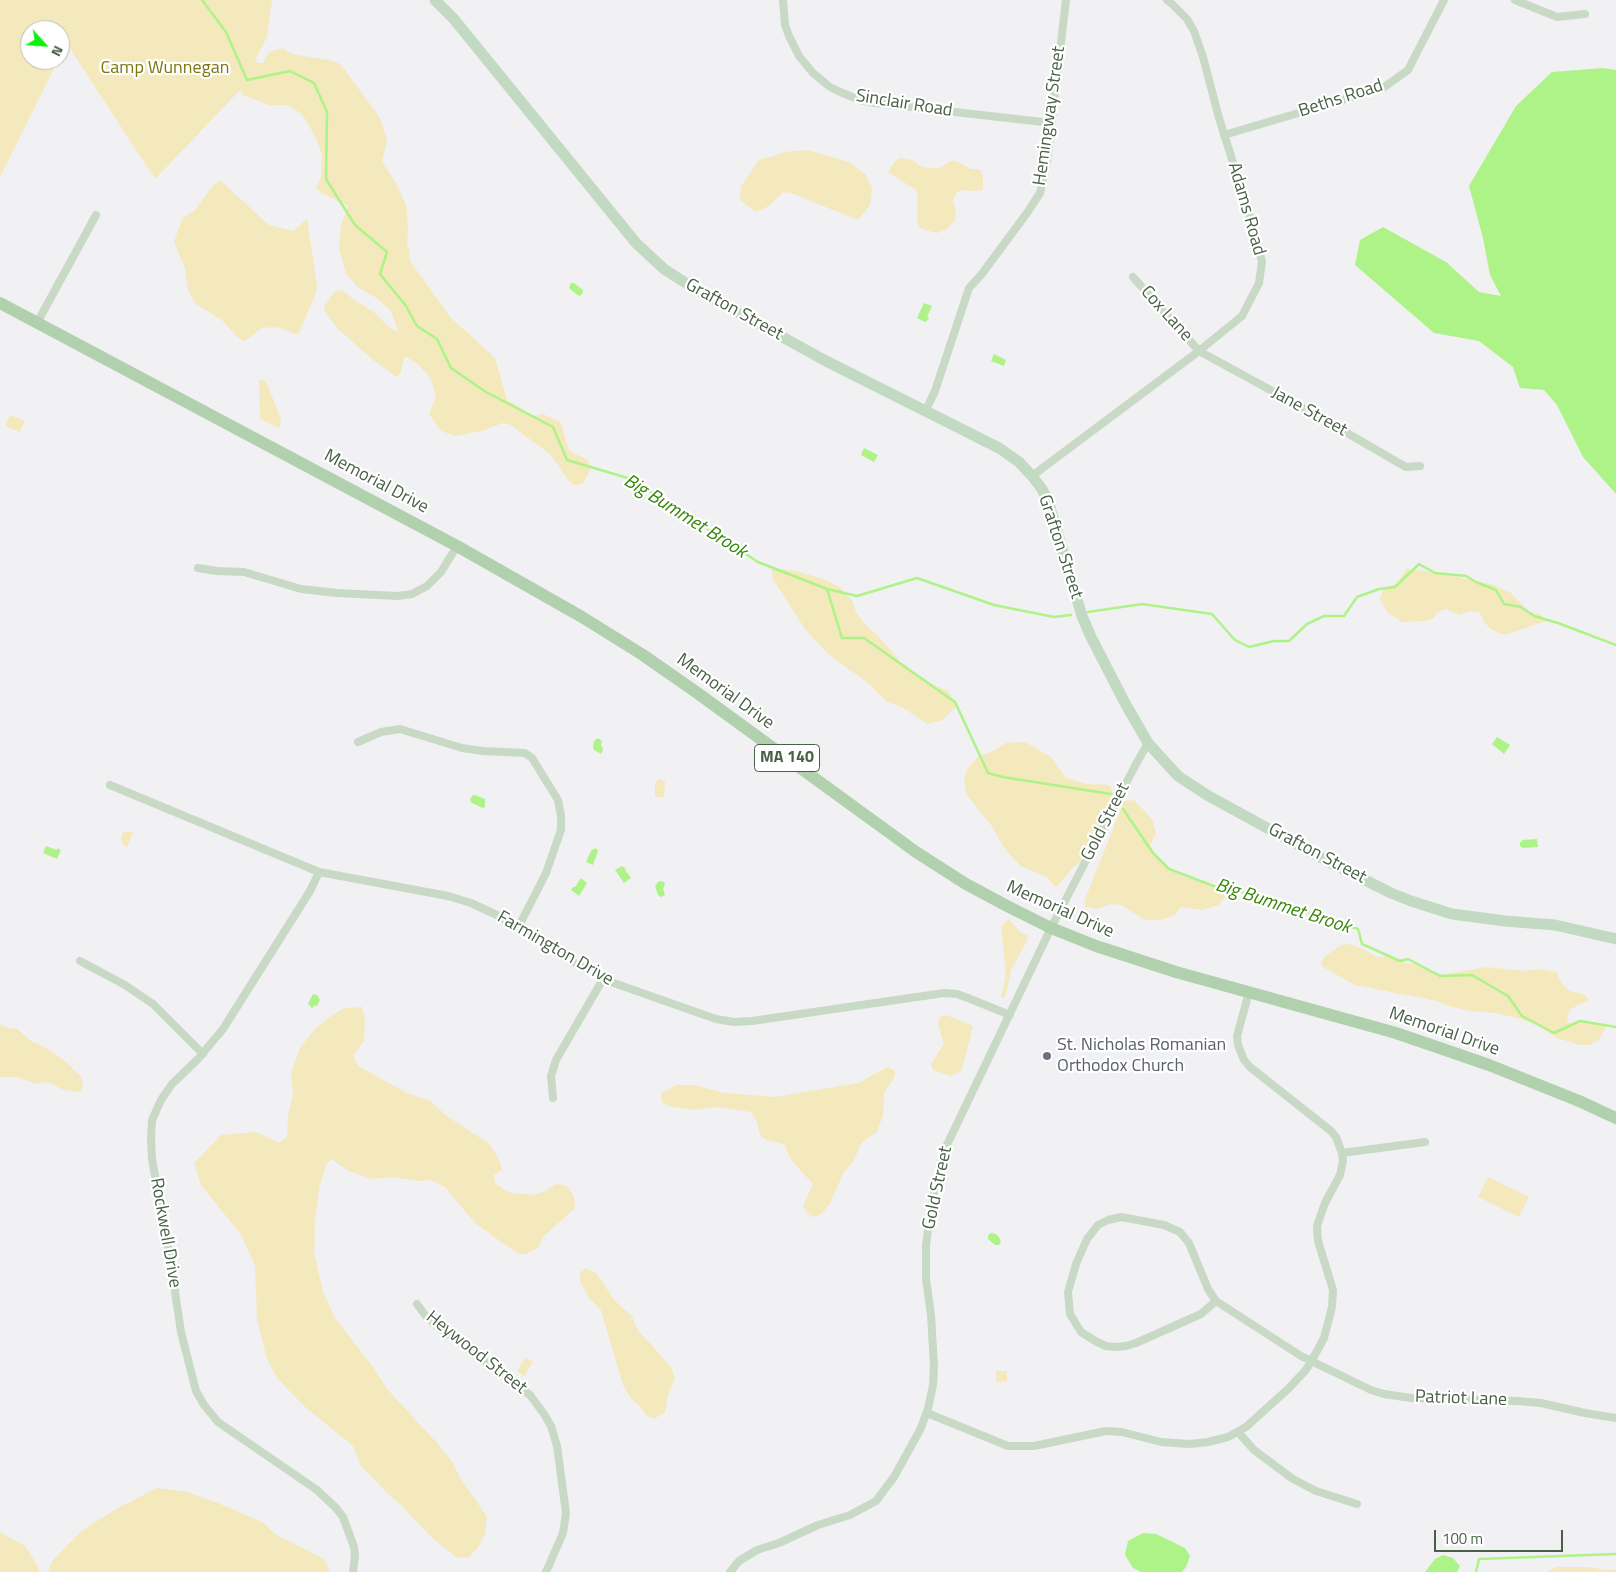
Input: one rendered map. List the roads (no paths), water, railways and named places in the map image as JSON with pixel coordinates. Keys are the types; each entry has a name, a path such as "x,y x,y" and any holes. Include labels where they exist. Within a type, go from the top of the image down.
{"main road":[{"name":"Memorial Drive","path":"0,303 458,546 582,617 643,655 888,832 945,871 988,897 1051,928 1128,957 1349,1019 1443,1049 1534,1082 1616,1118"}],"street":[{"name":"Grafton Street","path":"435,0 453,18 636,243 664,269 702,293 826,361 999,448 1019,462 1042,489 1048,501 1082,616 1091,637 1148,743 1178,776 1206,794 1329,862 1398,896 1452,914 1505,922 1555,924 1616,939"},
{"name":"Sinclair Road","path":"782,0 785,25 798,56 813,73 830,87 840,92 860,100 875,103 1052,123"},
{"name":"Hemingway Street","path":"925,412 935,391 970,288 1040,193 1046,172 1066,0"},
{"name":"Adams Road","path":"1032,476 1199,351 1242,316 1259,283 1262,262 1203,57 1194,31 1187,19 1167,0"},
{"name":"Beths Road","path":"1224,135 1383,88 1408,70 1444,0"},
{"path":"1515,0 1557,17 1585,14"},
{"path":"37,322 96,215"},
{"name":"Cox Lane","path":"1133,277 1199,351"},
{"name":"Jane Street","path":"1199,351 1406,467 1420,466"},
{"path":"198,568 244,572 301,589 398,596 412,594 427,586 441,572 458,546"},
{"path":"358,742 381,732 400,729 462,748 525,753 532,758 558,800 561,829 546,873 518,928"},
{"name":"Gold Street","path":"730,1572 739,1561 757,1550 779,1543 818,1525 850,1515 876,1501 894,1477 920,1430 927,1413 932,1390 934,1366 931,1315 926,1279 926,1245 939,1166 950,1136 1051,928 1148,743"},
{"name":"Farmington Drive","path":"110,785 319,872 460,900 485,909 603,979 705,1015 734,1022 776,1018 944,993 957,994 1010,1015"},
{"name":"Rockwell Drive","path":"319,872 310,891 229,1020 203,1054 168,1090 156,1110 152,1120 151,1132 152,1159 181,1332 193,1381 201,1401 218,1422 317,1490 340,1513 354,1547 353,1572"},
{"path":"80,961 125,985 153,1004 203,1054"},
{"path":"553,1098 551,1076 556,1060 603,979"},
{"path":"927,1413 1008,1446 1026,1447 1106,1431 1122,1432 1161,1442 1190,1444 1208,1442 1238,1432 1254,1420 1288,1389 1312,1362 1328,1327 1333,1299 1333,1290 1318,1241 1316,1226 1325,1203 1340,1175 1343,1161 1342,1153 1336,1137 1331,1131 1250,1067 1244,1060 1238,1045 1237,1036 1249,992"},
{"path":"1342,1153 1426,1142"},
{"path":"1121,1217 1169,1226 1185,1237 1193,1251 1208,1289 1216,1301 1206,1311 1192,1318 1136,1343 1116,1347 1106,1346 1081,1332 1070,1314 1068,1292 1076,1264 1087,1239 1104,1221 1121,1217"},
{"name":"Patriot Lane","path":"1216,1301 1312,1362 1372,1390 1410,1398 1541,1403 1616,1418"},
{"name":"Heywood Street","path":"417,1304 433,1323 530,1395 550,1426 557,1446 566,1513 563,1533 546,1572"},
{"path":"1238,1432 1254,1450 1293,1479 1316,1491 1357,1504"}],"waterway":[{"name":"Big Bummet Brook","path":"202,0 226,32 247,80 290,71 314,83 327,112 326,179 355,225 387,252 380,274 406,306 417,326 437,339 451,368 486,392 553,427 567,460 631,479 758,562 827,589 842,638 864,638 955,702 988,773 1111,794"},
{"path":"1088,612 1142,604 1212,614 1235,640 1249,647 1274,641 1289,641 1307,624 1324,616 1344,616 1357,597 1379,589 1395,587 1419,564 1435,573 1466,576 1496,590 1504,604 1521,607 1534,616 1616,645"},
{"path":"827,589 857,596 917,578 994,605 1054,617 1071,615"},
{"name":"Big Bummet Brook","path":"1123,809 1153,853 1169,869 1219,888 1245,892 1358,929 1362,944 1400,961 1408,959 1440,976 1472,975 1508,996 1522,1016 1554,1033 1580,1021 1616,1027"},
{"path":"1476,1572 1479,1559 1616,1554"}],"place":[{"name":"St. Nicholas Romanian Orthodox Church","path":"1047,1056"}],"park label":[{"name":"Camp Wunnegan","path":"165,69"}]}
